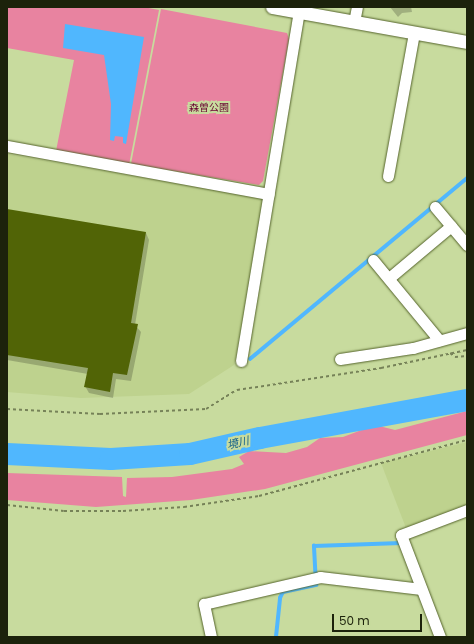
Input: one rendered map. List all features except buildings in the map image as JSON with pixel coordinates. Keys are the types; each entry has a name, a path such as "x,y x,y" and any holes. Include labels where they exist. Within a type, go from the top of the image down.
{"street":[{"path":"272,7 467,42"},
{"path":"354,22 357,7"},
{"path":"241,361 299,11"},
{"path":"388,176 414,33"},
{"path":"7,146 269,194"},
{"path":"435,207 467,245"},
{"path":"389,278 451,226"},
{"path":"373,260 439,340"},
{"path":"340,359 413,348 467,333"},
{"path":"440,637 400,534 467,510"},
{"path":"211,637 204,604 320,577 421,589"}],"path":[{"path":"7,409 100,414 206,409 237,390 381,368 467,350"},
{"path":"450,353 455,357 467,356"},
{"path":"7,505 64,511 123,511 184,507 259,496 467,440"}],"shaded area":[{"path":"7,154 260,198 265,202 234,365 189,394 81,398 7,392"},
{"path":"467,442 467,507 406,528 381,463"}],"green space":[{"path":"7,7 143,7 159,10 129,165 56,151 74,60 7,48"},
{"name":"森曽公園","path":"161,9 287,33 289,39 263,181 259,185 131,164"},
{"path":"467,411 467,435 265,489 191,500 96,507 7,500 7,473 122,477 123,496 126,497 127,478 172,477 232,469 244,464 239,457 249,451 286,453 307,447 320,438 343,437 375,425 395,430"}],"water":[{"path":"65,24 144,37 126,144 123,143 123,137 115,136 114,141 110,140 111,104 104,55 63,48"}],"waterway":[{"path":"250,359 467,178"},
{"name":"境川","path":"7,454 111,459 190,454 260,438 467,400"},
{"path":"276,637 280,598 283,592 316,585 314,546 401,543"}]}
